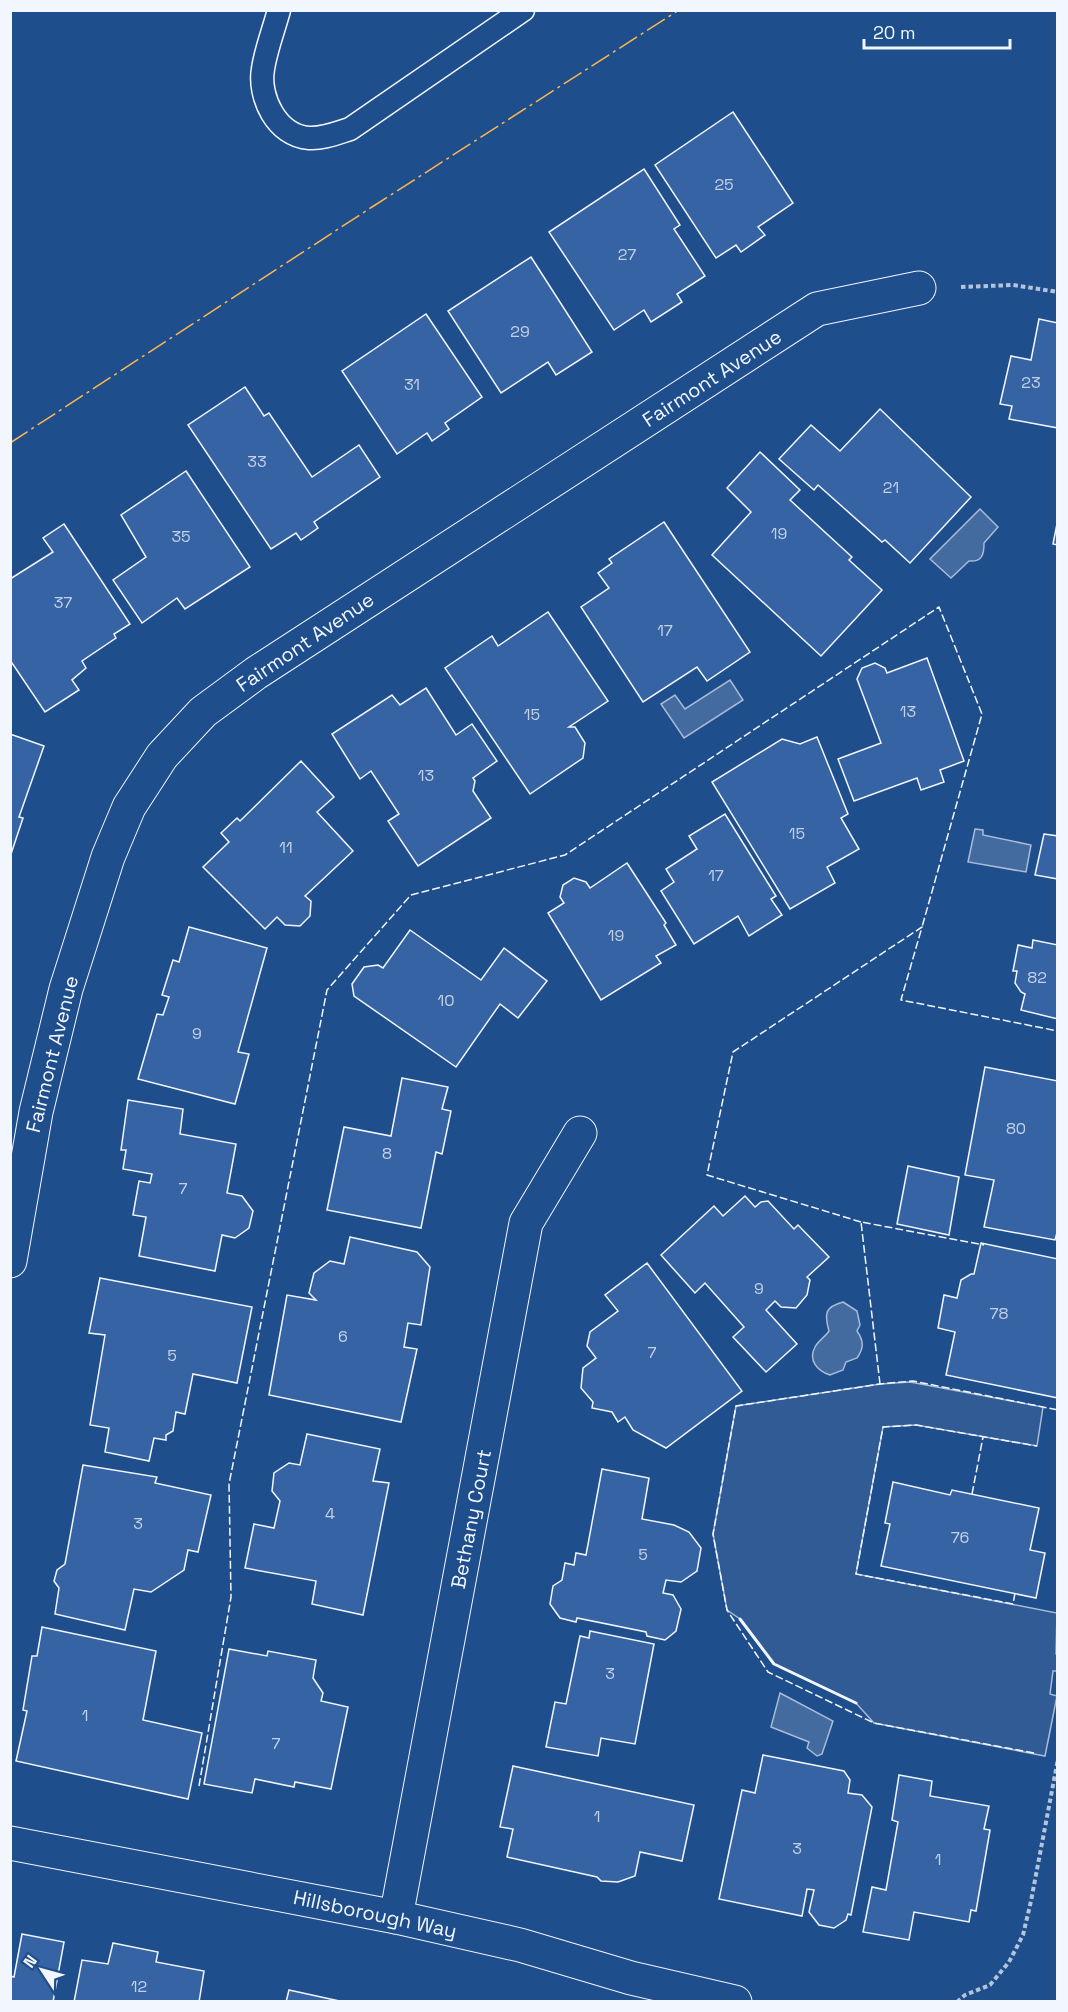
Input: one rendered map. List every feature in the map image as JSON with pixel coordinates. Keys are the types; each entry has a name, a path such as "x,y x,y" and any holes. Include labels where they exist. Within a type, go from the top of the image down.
{"street":[{"name":"Fairmont Avenue","path":"10,1261 38,1101 66,989 108,857 129,807 162,756 203,712 266,666 818,309 919,288"},
{"name":"Bethany Court","path":"396,1917 526,1223 580,1133"},
{"name":"Hillsborough Way","path":"10,1844 396,1917 520,1945 631,1978 735,2001"}],"lane":[{"path":"279,10 262,70 263,95 273,116 289,132 308,138 328,136 350,129 523,10"}],"path":[{"path":"919,288 1013,285 1058,292"},
{"path":"957,2001 965,1995 990,1985 1009,1962 1023,1935 1058,1759"}],"shaded area":[{"path":"980,509 998,527 984,543 981,557 969,561 951,578 930,559"},
{"path":"730,680 743,700 684,738 661,704 675,695 685,709"},
{"path":"975,829 983,830 983,835 1031,845 1026,872 968,862"},
{"path":"843,1302 857,1311 860,1325 857,1331 862,1341 862,1348 857,1358 846,1362 843,1370 830,1375 821,1371 815,1364 813,1352 816,1345 829,1331 827,1312 833,1306"},
{"path":"910,1382 1043,1407 1037,1446 916,1425 883,1427 856,1574 1057,1613 1057,1671 1053,1671 1050,1694 1057,1696 1045,1756 874,1723 856,1703 774,1664 740,1619 727,1610 713,1534 736,1406 880,1384"},
{"path":"780,1693 833,1721 822,1754 817,1756 807,1748 809,1742 771,1727"}],"building":[{"path":"733,112 793,203 758,227 765,235 741,252 736,245 716,258 655,165"},
{"path":"644,169 680,225 674,229 705,276 677,294 682,302 651,322 644,310 614,330 549,232"},
{"path":"531,257 592,352 556,375 548,362 501,393 448,311"},
{"path":"426,314 482,397 445,423 449,429 432,441 427,433 397,454 342,371"},
{"path":"1039,319 1058,323 1058,428 1009,419 1012,406 1000,404 1011,356 1031,360"},
{"path":"245,387 264,416 269,413 312,477 359,445 380,477 314,522 318,528 301,540 296,533 271,549 188,425"},
{"path":"880,409 971,497 910,563 885,540 882,542 818,485 814,490 779,459 811,425 840,451"},
{"path":"760,452 800,490 790,500 852,557 849,560 882,590 821,656 712,555 751,512 727,488"},
{"path":"186,471 250,567 185,609 177,598 142,623 113,580 146,557 121,515"},
{"path":"1058,519 1058,545 1053,544"},
{"path":"664,522 750,652 707,681 697,667 643,702 581,607 609,588 598,573 612,563 609,559"},
{"path":"64,524 130,624 114,634 116,638 82,661 86,668 72,680 79,690 45,712 10,660 10,579 53,552 43,538"},
{"path":"548,612 608,701 569,727 575,727 585,743 583,758 530,794 445,668 492,636 498,646"},
{"path":"927,658 964,761 940,770 944,782 921,790 917,778 854,801 838,759 881,743 857,679 862,668 875,663 885,668 887,673"},
{"path":"426,688 456,735 472,724 497,761 473,778 475,781 473,791 491,818 418,866 388,821 399,814 371,771 360,779 332,734 392,695 400,705"},
{"path":"10,734 44,746 19,817 23,818 10,857"},
{"path":"817,737 848,814 841,818 859,849 827,867 835,883 790,909 712,782 782,739 800,744"},
{"path":"301,761 334,797 317,812 353,851 305,896 311,901 310,916 300,926 285,925 277,917 265,929 203,867 229,842 221,833 237,818 240,821"},
{"path":"725,814 776,896 771,899 782,915 749,936 738,916 694,944 661,891 674,882 666,869 697,849 689,836"},
{"path":"1044,834 1058,836 1058,879 1035,875"},
{"path":"627,863 666,923 664,925 676,945 656,956 661,963 601,1000 548,913 564,903 560,897 563,885 574,878 586,882 590,888"},
{"path":"189,927 267,948 238,1052 249,1054 235,1104 138,1079 157,1014 163,1015 169,997 162,995 173,960 179,962"},
{"path":"410,930 481,980 504,948 547,981 518,1018 500,1004 456,1067 354,996 352,984 364,967 378,965 383,968"},
{"path":"1033,940 1058,945 1058,1019 1021,1010 1025,994 1015,983 1017,971 1013,971 1018,945 1032,948"},
{"path":"985,1067 1058,1081 1058,1229 1055,1240 984,1227 994,1180 965,1175"},
{"path":"402,1078 448,1087 442,1109 451,1111 442,1154 436,1152 421,1228 327,1210 344,1127 391,1136"},
{"path":"128,1100 183,1109 180,1134 236,1144 227,1193 242,1196 253,1211 249,1228 235,1238 222,1235 215,1271 139,1256 146,1217 133,1215 139,1181 150,1183 152,1174 123,1169 126,1150 121,1150"},
{"path":"908,1166 959,1177 949,1235 897,1224"},
{"path":"745,1196 755,1207 761,1202 768,1201 794,1229 798,1225 829,1257 807,1277 810,1280 807,1295 796,1308 781,1307 775,1301 766,1310 797,1344 766,1372 733,1337 744,1327 705,1283 695,1293 661,1255 714,1206 723,1216"},
{"path":"350,1237 417,1252 430,1267 421,1325 408,1323 404,1347 417,1349 401,1422 269,1395 287,1295 316,1300 309,1293 314,1273 330,1261 344,1264"},
{"path":"981,1243 1058,1259 1058,1398 946,1375 955,1332 938,1328 944,1295 957,1298 961,1280 974,1274"},
{"path":"647,1263 742,1391 666,1448 633,1430 625,1417 618,1422 612,1412 592,1408 593,1402 581,1388 583,1368 596,1358 587,1346 590,1332 618,1311 605,1295"},
{"path":"100,1278 252,1307 237,1383 193,1374 185,1414 176,1412 173,1431 166,1435 166,1440 154,1438 149,1461 105,1452 109,1428 90,1425 105,1335 89,1333"},
{"path":"307,1434 380,1449 373,1481 389,1483 363,1615 312,1604 316,1581 245,1568 254,1524 274,1528 280,1501 272,1491 274,1473 289,1463 300,1465"},
{"path":"83,1465 157,1477 155,1483 211,1495 198,1552 188,1550 184,1570 151,1592 134,1589 125,1630 55,1614 59,1588 54,1581 57,1570 65,1564"},
{"path":"602,1469 649,1478 642,1519 674,1525 689,1532 701,1548 697,1571 681,1582 666,1580 663,1593 673,1595 681,1609 676,1631 665,1640 647,1636 646,1632 577,1618 576,1622 560,1618 550,1604 553,1586 562,1580 565,1563 574,1565 576,1553 586,1555"},
{"path":"893,1482 950,1495 952,1490 1039,1508 1030,1550 1045,1553 1036,1598 881,1566 890,1524 885,1523"},
{"path":"42,1627 156,1651 143,1720 202,1733 188,1799 16,1761 27,1711 23,1710 32,1656 37,1656"},
{"path":"590,1631 654,1644 635,1744 601,1738 598,1756 546,1747 555,1702 566,1704 580,1636 589,1638"},
{"path":"229,1649 267,1656 268,1651 316,1660 313,1678 323,1693 321,1701 348,1707 331,1789 295,1782 294,1787 255,1779 252,1793 204,1784"},
{"path":"763,1755 844,1771 850,1780 848,1793 862,1795 872,1807 851,1915 848,1914 846,1920 834,1928 819,1925 809,1912 814,1890 807,1889 802,1916 719,1899 742,1790 755,1793"},
{"path":"513,1766 694,1805 682,1861 640,1852 635,1876 618,1882 601,1881 597,1877 507,1857 513,1829 500,1827"},
{"path":"899,1775 932,1781 930,1796 989,1806 984,1829 990,1830 976,1911 971,1910 969,1922 914,1912 909,1940 863,1932 872,1887 886,1890 898,1822 892,1820"},
{"path":"22,1934 64,1942 53,2002 10,2002 10,1976 14,1977"},
{"path":"113,1943 158,1952 156,1962 204,1971 199,2002 74,2002 82,1960 108,1964"},
{"path":"289,1990 344,2002 286,2002"}],"fence":[{"path":"199,1786 231,1597 229,1484 327,990 411,895 565,855 939,607 982,714 922,927"},
{"path":"861,1222 707,1175 733,1052 922,927 901,1000 1058,1031"},
{"path":"880,1384 861,1222 984,1245"},
{"path":"1034,1753 874,1723 768,1672 727,1610 713,1534 736,1406 913,1381 1058,1410"},
{"path":"1015,1593 1013,1604 856,1574 883,1427 916,1425 1037,1446"},
{"path":"972,1494 983,1437"}],"wall":[{"path":"740,1619 774,1664 856,1703"}],"power":[{"path":"10,443 679,10"}]}
